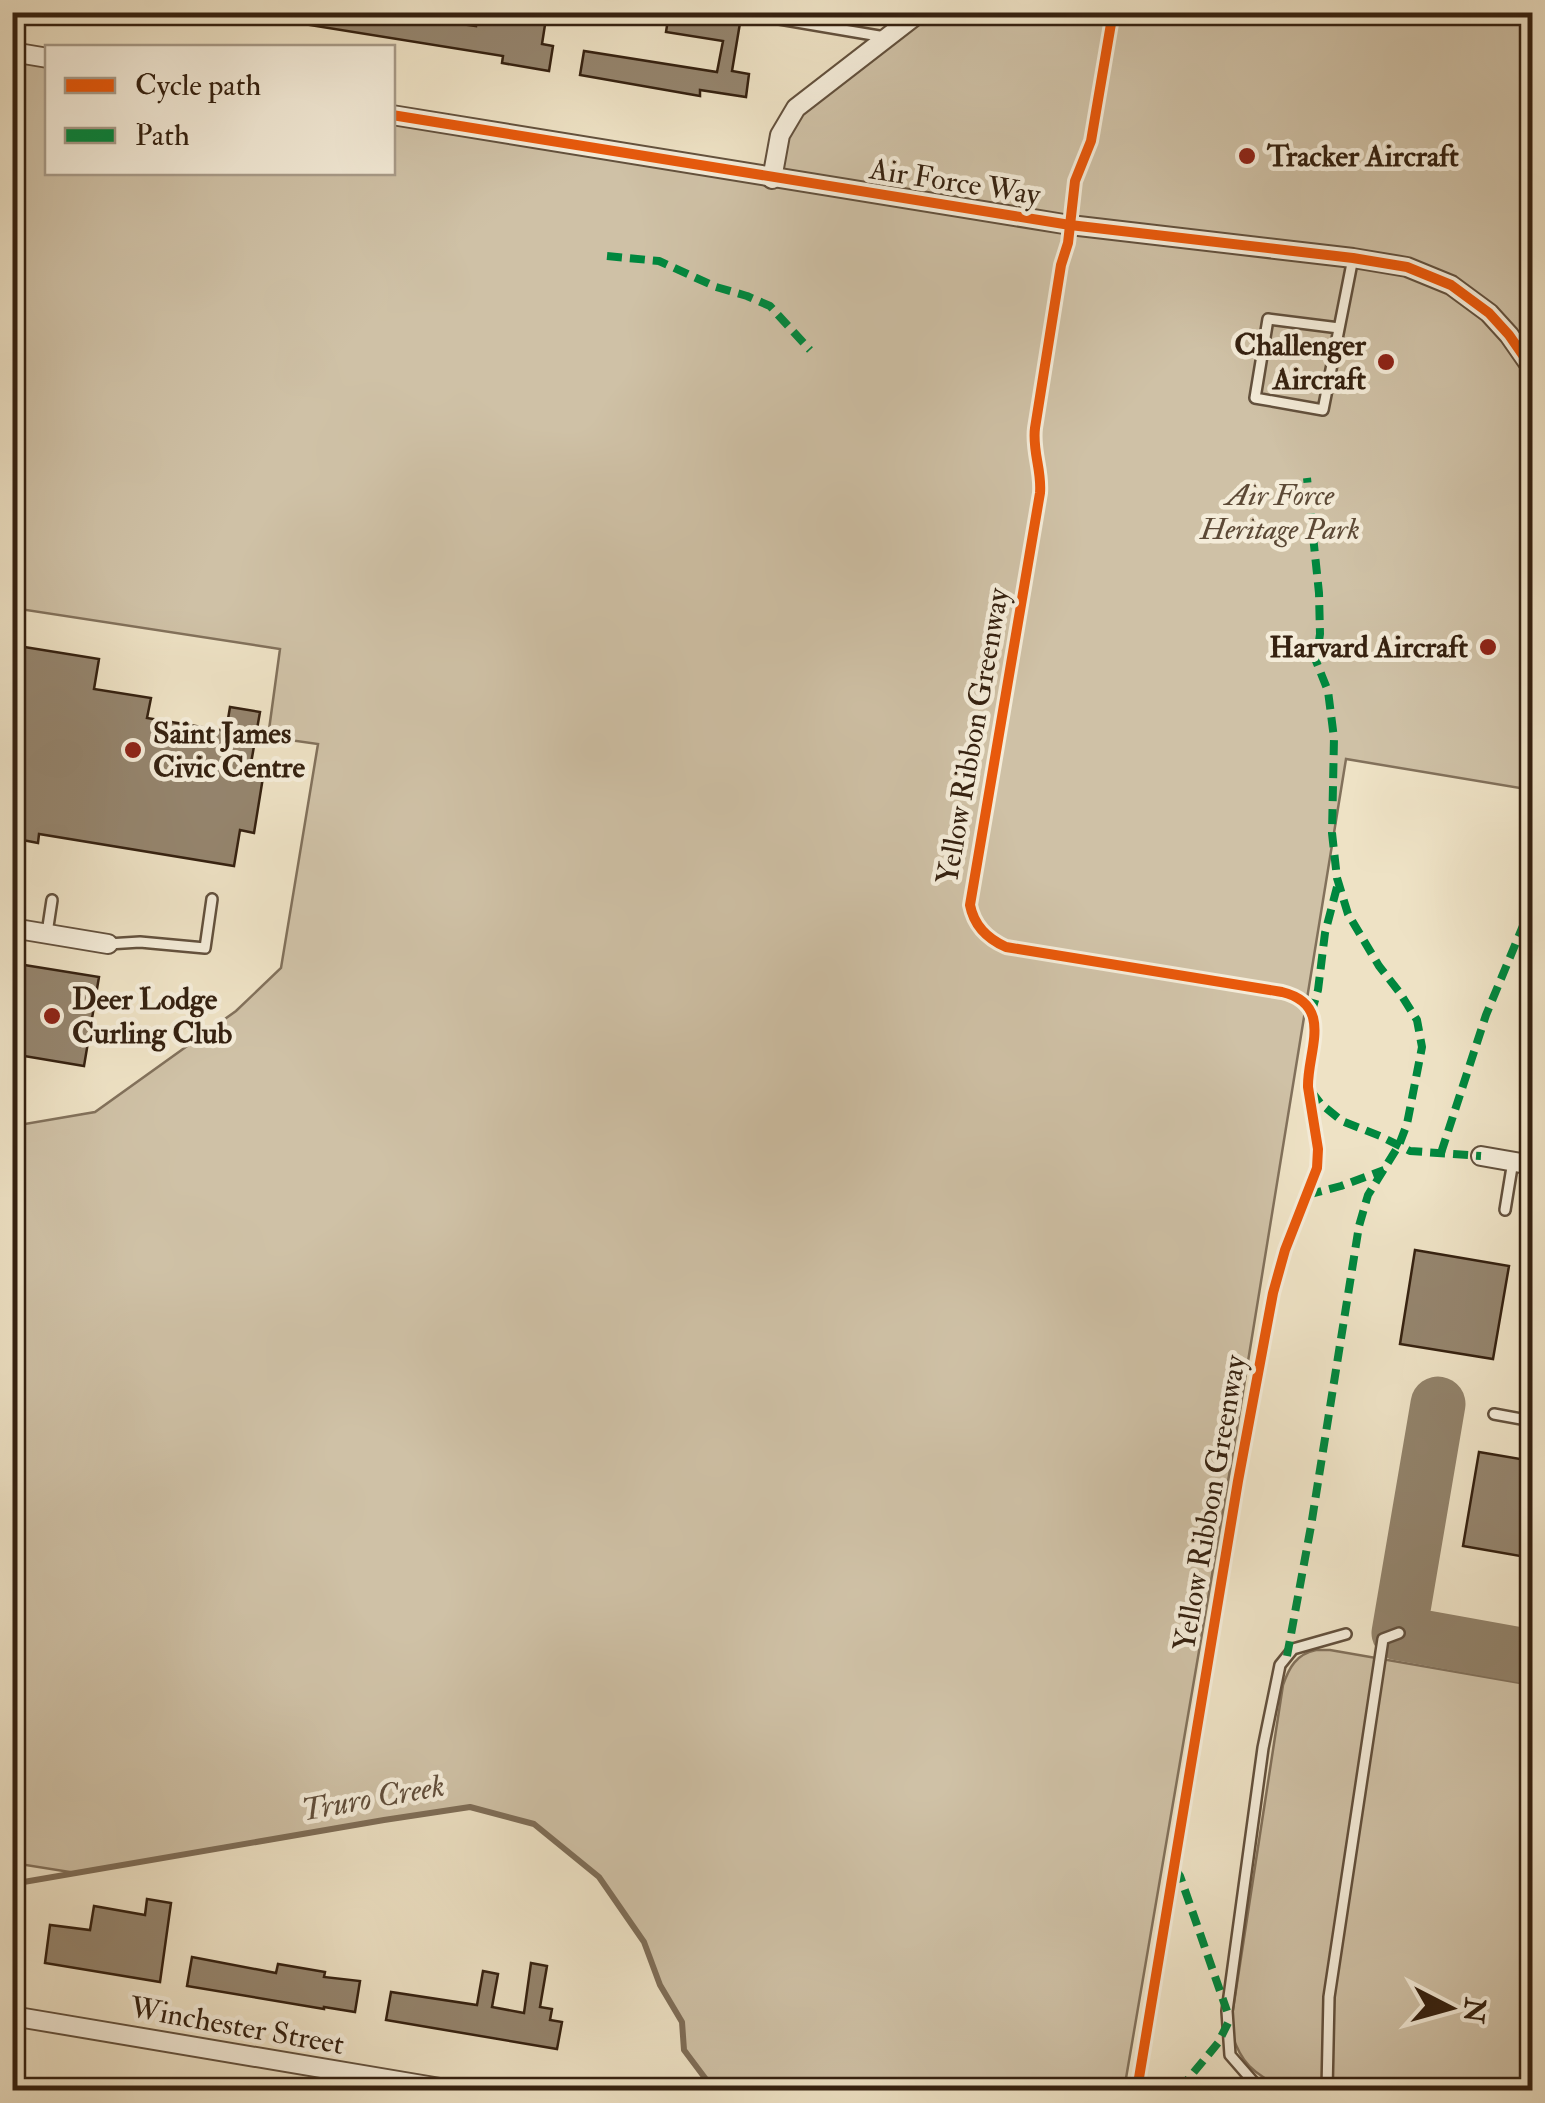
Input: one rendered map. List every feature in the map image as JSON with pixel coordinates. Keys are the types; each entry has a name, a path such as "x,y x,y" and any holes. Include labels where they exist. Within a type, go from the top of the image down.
{"street":[{"path":"772,178 780,135 796,108 920,12"},
{"path":"12,52 45,58"},
{"name":"Air Force Way","path":"395,115 1070,226 1408,267 1451,285 1490,313 1532,368"},
{"path":"1510,335 1532,350"},
{"path":"12,928 108,944"},
{"path":"1482,1156 1527,1162"},
{"name":"Winchester Street","path":"12,2016 452,2090"}],"lane":[{"path":"738,12 888,38"},
{"path":"1339,328 1268,318 1255,398 1323,410 1353,258"},
{"path":"108,944 140,942 205,948 212,899"},
{"path":"47,933 52,900"},
{"path":"1506,1210 1527,1162"},
{"path":"1494,1414 1532,1421"},
{"path":"1327,2090 1329,1996 1380,1658 1384,1639 1399,1633"},
{"path":"1265,2090 1256,2086 1230,2055 1228,2011 1263,1748 1280,1664 1293,1648 1346,1634"}],"green space":[{"name":"Air Force Heritage Park","path":"920,13 1532,13 1532,790 1346,759 1124,2090 714,2090 684,2050 682,2022 660,1985 644,1943 599,1877 534,1824 470,1807 76,1873 13,1863 13,1126 95,1112 236,1011 281,968 318,744 268,737 280,649 13,608 13,52 45,58 45,175 395,175 395,115 771,178 785,124"},
{"path":"1316,1650 1532,1685 1532,2090 1286,2090 1257,2073 1239,2052 1230,2029 1283,1685 1294,1663"}],"building":[{"path":"292,12 375,12 476,26 477,12 547,12 542,44 553,46 549,71 502,63 503,56 291,22"},
{"path":"669,13 740,23 732,71 749,74 746,97 700,90 700,96 580,75 584,51 717,72 723,41 666,32"},
{"name":"Saint James Civic Centre","path":"12,645 99,659 94,689 151,698 147,718 226,731 230,707 260,712 250,769 264,771 254,833 240,830 234,866 39,834 38,843 12,838"},
{"name":"Deer Lodge Curling Club","path":"12,963 99,977 84,1066 12,1054"},
{"path":"1415,1250 1509,1266 1493,1359 1400,1344"},
{"path":"1479,1452 1532,1461 1532,1558 1463,1546"},
{"path":"147,1899 171,1903 160,1982 45,1963 50,1925 90,1930 94,1906 145,1915"},
{"path":"192,1957 276,1973 278,1964 325,1972 324,1977 360,1981 355,2012 187,1986"},
{"path":"531,1963 547,1966 540,2007 552,2009 550,2020 562,2022 557,2049 386,2020 391,1992 477,2005 483,1971 498,1974 492,2007 524,2013"}],"waterway":[{"name":"Truro Creek","path":"12,1884 470,1807 534,1824 599,1877 644,1942 660,1985 682,2022 684,2050 714,2090"}],"taxiway":[{"path":"1438,1404 1399,1633 1532,1657"}],"marked path":[{"path":"607,256 659,261 770,306 810,350"},
{"path":"1287,1656 1359,1226 1368,1195 1399,1145 1407,1124 1422,1047 1417,1020 1348,914 1337,878 1332,833 1334,738 1328,691 1316,661 1319,593 1307,478"},
{"path":"1311,1014 1337,887"},
{"path":"1441,1153 1486,1015 1525,921 1532,914"},
{"path":"1311,1091 1342,1121 1410,1151 1481,1156"},
{"path":"1307,1195 1384,1170"},
{"path":"1175,1869 1227,2011"},
{"path":"1179,2090 1218,2043 1228,2023"}],"cycle path":[{"name":"Yellow Ribbon Greenway","path":"1113,12 1091,141 1075,181 1068,243 1061,265 1035,428 1040,493 970,905 983,931 1006,947 1282,992 1298,998 1313,1019 1308,1087 1318,1149 1317,1168 1273,1293 1137,2090"},
{"path":"395,115 1070,225 1407,267 1451,285 1489,313 1532,368"}],"place":[{"name":"Tracker Aircraft","path":"1247,156"},
{"name":"Challenger Aircraft","path":"1386,362"},
{"name":"Harvard Aircraft","path":"1488,647"},
{"name":"Saint James Civic Centre","path":"133,750"},
{"name":"Deer Lodge Curling Club","path":"52,1016"}]}
